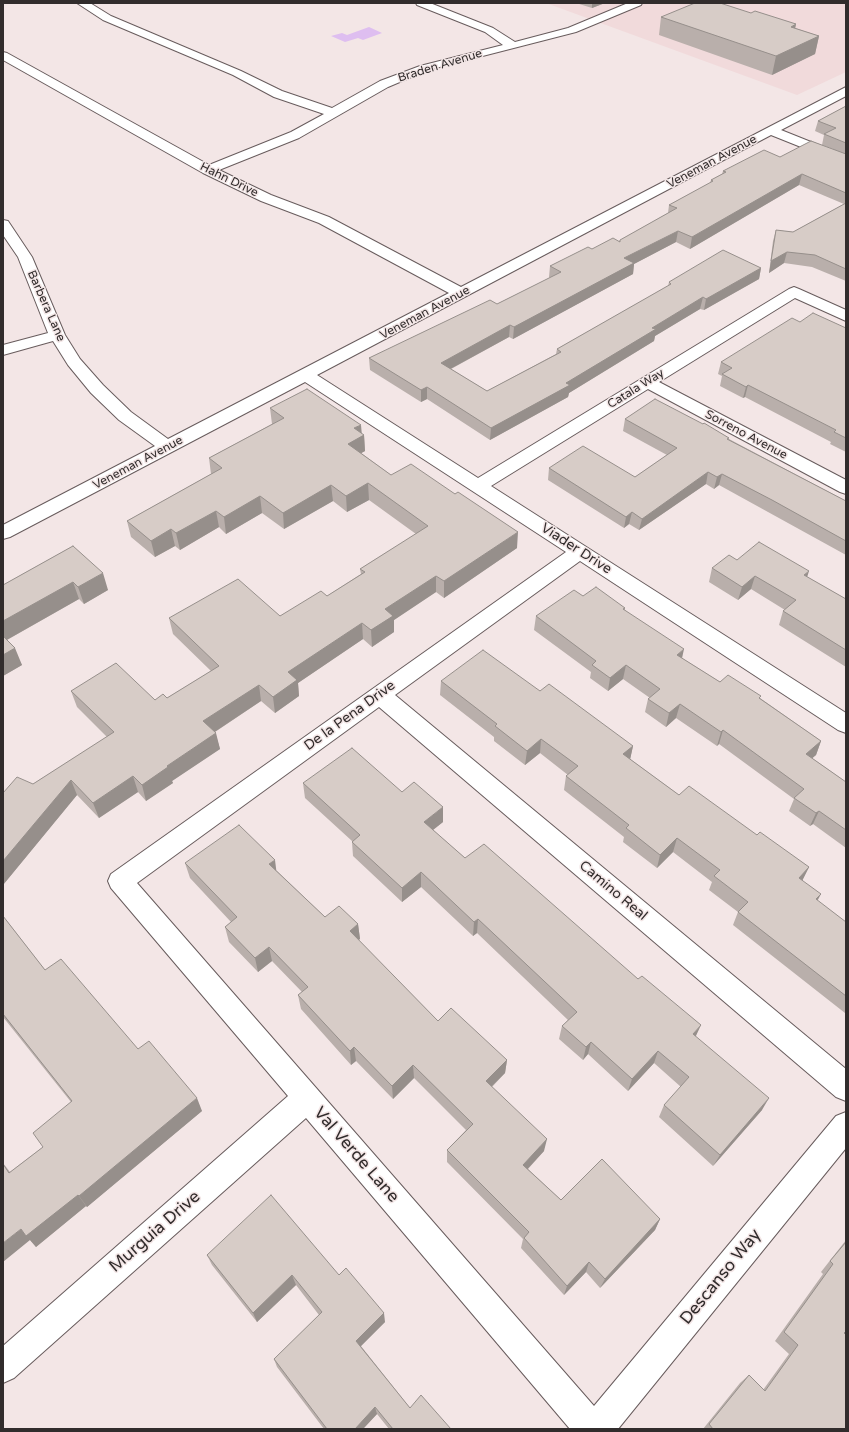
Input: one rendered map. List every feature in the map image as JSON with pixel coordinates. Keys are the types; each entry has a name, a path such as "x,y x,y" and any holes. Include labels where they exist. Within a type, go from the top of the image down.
{"street":[{"path":"82,3 107,18 237,73 278,94 306,105 333,113"},
{"path":"421,3 489,30 513,46"},
{"name":"Braden Avenue","path":"208,170 295,135 384,84 424,68 572,30 637,3"},
{"name":"Hahn Drive","path":"3,55 208,170 247,190 324,220 461,293"},
{"name":"Veneman Avenue","path":"3,533 846,91"},
{"path":"771,131 846,161"},
{"name":"Barbera Lane","path":"4,226 25,257 57,335 74,362 97,389 125,416 168,447"},
{"name":"Catala Way","path":"478,486 794,292 846,316"},
{"path":"3,350 57,335"},
{"name":"Viader Drive","path":"306,375 846,724"},
{"name":"Sorreno Avenue","path":"647,382 846,488"},
{"name":"De la Pena Drive","path":"120,881 580,552"},
{"name":"Camino Real","path":"380,695 846,1087"},
{"name":"Val Verde Lane","path":"120,881 592,1429"},
{"name":"Murguia Drive","path":"3,1367 307,1098"},
{"name":"Descanso Way","path":"597,1429 846,1126"}],"shaded area":[{"path":"546,3 846,3 846,72 797,95"},
{"path":"369,27 382,33 363,40 358,38 345,42 331,36 342,33 347,35"}],"building":[{"path":"695,3 720,3 751,13 755,11 796,24 791,27 819,36 776,56 661,17"},
{"path":"846,106 846,143 824,134 836,128 818,121"},
{"path":"811,141 846,154 846,193 802,174 692,237 678,231 624,258 634,263 514,327 510,325 441,363 487,391 561,352 557,349 671,284 669,282 723,250 761,268 706,299 703,297 652,328 656,329 566,383 570,385 491,428 427,387 421,390 369,358 490,300 497,304 561,272 550,266 588,247 592,249 613,238 620,242 620,240 677,208 669,205 713,181 711,180 726,172 723,171 764,150 780,157"},
{"path":"846,203 846,269 815,255 787,252 771,261 776,230 793,232"},
{"path":"813,313 846,328 846,438 834,432 836,430 748,385 746,387 722,374 732,368 721,362 792,318 800,322"},
{"path":"307,389 361,425 354,428 364,435 348,444 391,475 411,464 455,494 458,492 518,532 444,581 436,576 385,609 393,616 371,630 362,623 288,672 297,680 273,697 259,685 203,721 216,733 142,785 133,776 93,803 71,780 3,861 3,793 17,777 33,784 114,732 71,691 116,663 155,700 163,694 167,698 219,666 169,618 238,579 280,616 321,591 327,596 365,572 360,569 428,526 368,483 346,496 331,485 283,513 260,496 224,517 216,511 176,533 171,529 151,541 127,521 222,468 209,458 284,418 270,408"},
{"path":"655,399 703,424 704,423 729,438 727,439 846,501 846,541 722,474 717,477 708,472 642,519 632,512 626,517 549,468 583,446 635,477 677,448 625,419"},
{"path":"759,542 809,571 804,575 846,599 846,650 783,611 796,600 755,576 742,587 712,568 729,555 737,560"},
{"path":"73,546 103,573 78,587 73,582 3,621 3,585"},
{"path":"596,587 625,608 623,609 684,649 677,655 720,682 728,675 761,696 759,698 821,741 806,754 846,782 846,830 819,811 816,813 794,798 804,789 723,730 721,732 680,704 669,713 648,699 660,689 626,665 610,678 592,665 596,661 536,616 574,590 583,596"},
{"path":"3,636 15,648 3,655"},
{"path":"483,650 540,691 549,684 633,746 623,754 679,795 689,786 757,835 760,832 809,867 799,878 821,894 816,899 846,922 846,996 738,912 748,902 714,876 720,870 677,838 660,855 626,828 629,825 566,776 578,766 541,739 527,751 495,726 497,724 441,681"},
{"path":"352,748 402,792 414,782 443,807 424,822 465,858 484,844 638,979 642,976 701,1025 693,1034 769,1098 720,1155 664,1105 689,1077 658,1051 632,1079 591,1042 586,1047 562,1026 577,1012 478,919 474,922 421,872 402,888 352,842 360,835 303,783"},
{"path":"239,825 275,860 269,864 325,917 339,906 358,924 350,931 438,1021 451,1008 507,1060 486,1081 547,1139 523,1165 561,1200 602,1159 660,1219 605,1279 589,1262 567,1286 524,1238 529,1232 447,1150 473,1124 413,1065 392,1086 354,1047 350,1051 298,995 308,987 269,947 255,958 225,927 237,917 185,863"},
{"path":"3,916 45,970 61,959 138,1049 149,1041 197,1098 79,1196 78,1195 26,1236 21,1229 3,1243 3,1164 9,1173 43,1147 33,1133 72,1101 3,1014"},
{"path":"271,1195 339,1275 346,1268 384,1313 356,1341 410,1408 421,1395 451,1429 393,1429 375,1407 355,1429 327,1429 274,1359 322,1312 292,1275 253,1313 207,1255"},
{"path":"846,1242 846,1331 844,1333 846,1335 845,1429 713,1429 709,1424 749,1375 765,1391 798,1345 784,1332 833,1264 830,1261"}]}
